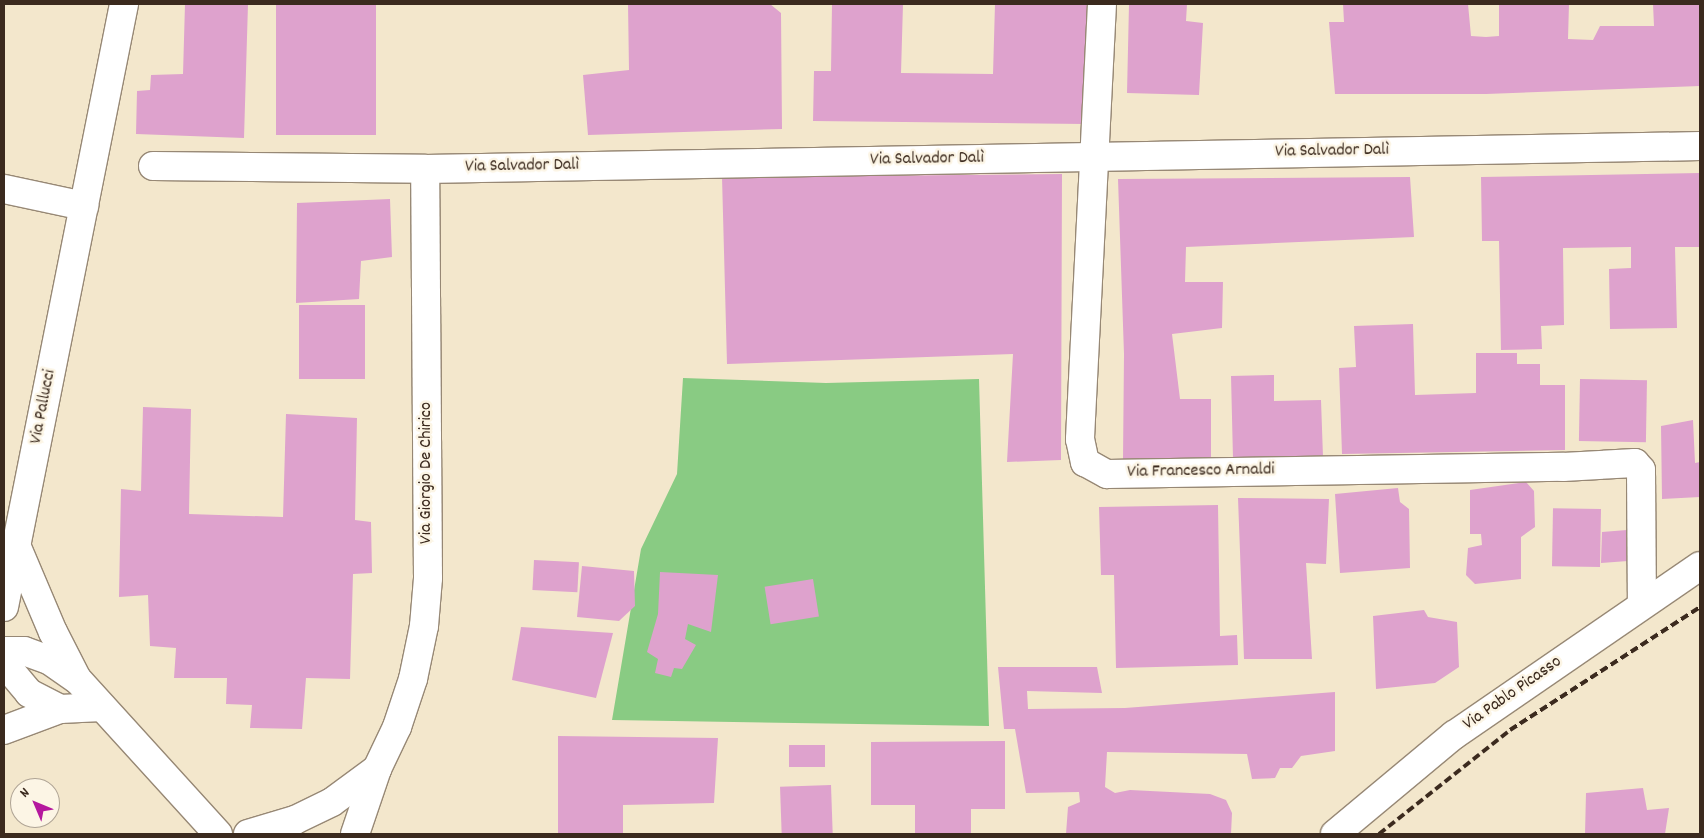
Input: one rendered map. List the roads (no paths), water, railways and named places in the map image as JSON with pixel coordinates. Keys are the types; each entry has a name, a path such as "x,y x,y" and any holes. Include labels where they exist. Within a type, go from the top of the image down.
{"street":[{"name":"Via Pallucci","path":"4,607 124,4"},
{"name":"Via Francesco Arnaldi","path":"1102,4 1080,439 1085,462 1107,474 1563,467 1635,463 1641,470 1642,604"},
{"name":"Via Salvador Dalì","path":"153,166 425,169 1700,146"},
{"name":"Via Giorgio De Chirico","path":"355,834 377,769 398,727 424,626 428,578 425,169"},
{"path":"4,189 84,206"},
{"path":"16,545 53,632 78,680 218,834"},
{"name":"Via Pablo Picasso","path":"1335,834 1454,735 1642,604 1700,566"},
{"path":"4,651 24,651 48,660 78,680"},
{"path":"4,663 29,693 60,709"},
{"path":"4,730 60,709 102,707"},
{"name":"Via Giorgio De Chirico","path":"248,834 287,823 332,802 377,769"}],"railway":[{"path":"1379,834 1510,730 1700,607"}]}
